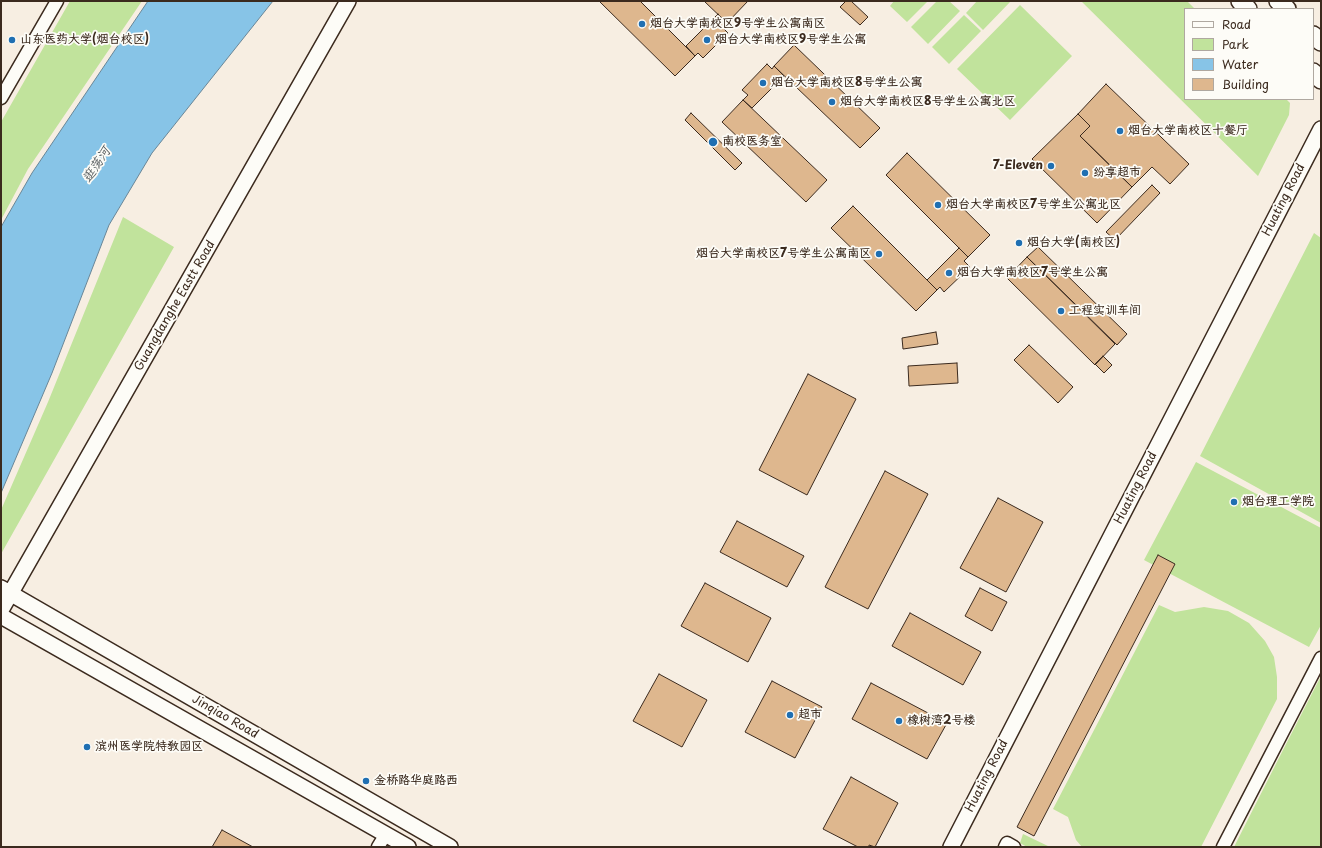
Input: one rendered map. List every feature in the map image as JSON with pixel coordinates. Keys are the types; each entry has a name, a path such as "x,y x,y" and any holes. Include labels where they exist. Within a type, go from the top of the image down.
{"main road":[{"path":"1278,1 1286,8"}],"street":[{"path":"1,98 57,1"},
{"name":"Guangdanghe Eastt Road","path":"1,610 6,591 348,1"},
{"name":"Huating Road","path":"951,847 1321,129"},
{"name":"Jinqiao Road","path":"6,591 450,847"},
{"name":"Jinqiao Road","path":"1,616 408,847"},
{"path":"1223,847 1321,658"},
{"path":"378,847 386,834"},
{"path":"1005,847 1007,843 1014,847"}],"green space":[{"path":"70,1 142,1 28,169 1,220 1,122"},
{"path":"894,1 928,1 907,22 890,6"},
{"path":"937,1 949,1 960,11 928,44 911,27"},
{"path":"977,1 1011,1 983,30 966,13"},
{"path":"1081,1 1187,1 1194,8 1184,8 1184,100 1287,100 1290,103 1289,115 1258,176"},
{"path":"1020,5 1072,56 1010,120 957,69"},
{"path":"964,15 981,31 949,64 932,47"},
{"path":"123,217 174,247 1,554 1,510 48,402"},
{"path":"1314,233 1321,238 1321,523 1200,456"},
{"path":"1196,462 1321,528 1321,625 1309,647 1144,560"},
{"path":"1159,605 1175,612 1204,607 1228,611 1249,623 1265,641 1274,657 1277,677 1277,699 1201,847 1082,847 1076,840 1068,817 1053,809"},
{"path":"1321,676 1321,847 1234,847 1283,750"},
{"path":"1023,834 1050,847 1027,847 1020,843"}],"water":[{"name":"逛荡河","path":"148,1 273,1 152,153 109,225 52,373 1,493 1,227 32,173"}],"building":[{"name":"烟台大学南校区9号学生公寓南区","path":"599,1 640,1 695,56 675,76"},
{"path":"704,1 748,1 727,23"},
{"path":"846,1 851,1 868,17 860,25 840,7"},
{"name":"烟台大学南校区9号学生公寓","path":"718,14 727,23 722,27 728,33 703,58 698,53 695,56 686,46"},
{"name":"烟台大学南校区8号学生公寓北区","path":"794,45 880,128 860,148 774,66"},
{"name":"烟台大学南校区8号学生公寓","path":"767,64 772,69 774,66 784,76 752,108 743,100 748,95 742,90"},
{"name":"烟台大学南校区十餐厅","path":"1106,84 1189,164 1170,184 1152,167 1132,187 1080,136 1090,126 1078,114"},
{"path":"743,100 827,180 806,202 722,122"},
{"name":"南校医务室","path":"691,113 742,163 735,170 685,120"},
{"name":"烟台大学南校区十餐厅","path":"1078,114 1090,126 1080,136 1132,187 1097,223 1032,159"},
{"name":"烟台大学南校区7号学生公寓北区","path":"907,153 990,235 968,257 886,175"},
{"path":"1152,185 1160,193 1115,240 1106,232"},
{"name":"烟台大学南校区7号学生公寓南区","path":"853,206 937,290 916,311 831,228"},
{"path":"1038,247 1127,334 1117,345 1027,257"},
{"name":"烟台大学南校区7号学生公寓","path":"959,248 968,257 964,261 970,267 944,292 940,287 937,290 927,280"},
{"name":"工程实训车间","path":"1027,257 1115,344 1095,365 1007,278"},
{"path":"936,332 938,344 903,349 902,338"},
{"path":"1029,345 1073,387 1058,403 1014,360"},
{"path":"1103,356 1112,365 1104,373 1095,364"},
{"path":"957,363 958,383 909,386 908,366"},
{"path":"808,374 856,399 807,495 759,470"},
{"path":"885,471 928,494 868,609 825,587"},
{"path":"998,498 1043,522 1006,592 960,568"},
{"path":"737,521 804,556 787,587 720,552"},
{"path":"1158,555 1175,564 1034,836 1017,827"},
{"path":"705,583 771,618 748,662 681,626"},
{"path":"980,588 1007,602 992,631 965,616"},
{"path":"910,613 981,652 963,685 892,646"},
{"path":"659,674 707,700 682,747 633,721"},
{"path":"772,681 822,707 795,758 745,732"},
{"name":"橡树湾2号楼","path":"871,683 947,723 927,759 852,719"},
{"path":"851,777 898,803 875,847 869,845 869,847 858,847 823,829"},
{"path":"222,830 253,847 212,847"}],"place":[{"name":"烟台大学南校区9号学生公寓南区","path":"642,24"},
{"name":"山东医药大学(烟台校区)","path":"12,40"},
{"name":"烟台大学南校区9号学生公寓","path":"707,40"},
{"name":"烟台大学南校区8号学生公寓","path":"763,83"},
{"name":"烟台大学南校区8号学生公寓北区","path":"832,102"},
{"name":"烟台大学南校区十餐厅","path":"1120,131"},
{"name":"南校医务室","path":"713,142"},
{"name":"7-Eleven","path":"1051,166"},
{"name":"纷享超市","path":"1085,173"},
{"name":"烟台大学南校区7号学生公寓北区","path":"938,205"},
{"name":"烟台大学(南校区)","path":"1019,243"},
{"name":"烟台大学南校区7号学生公寓南区","path":"879,254"},
{"name":"烟台大学南校区7号学生公寓","path":"949,273"},
{"name":"工程实训车间","path":"1061,311"},
{"name":"烟台理工学院","path":"1234,502"},
{"name":"超市","path":"790,715"},
{"name":"橡树湾2号楼","path":"899,721"},
{"name":"滨州医学院特教园区","path":"87,747"},
{"name":"金桥路华庭路西","path":"366,781"}]}
